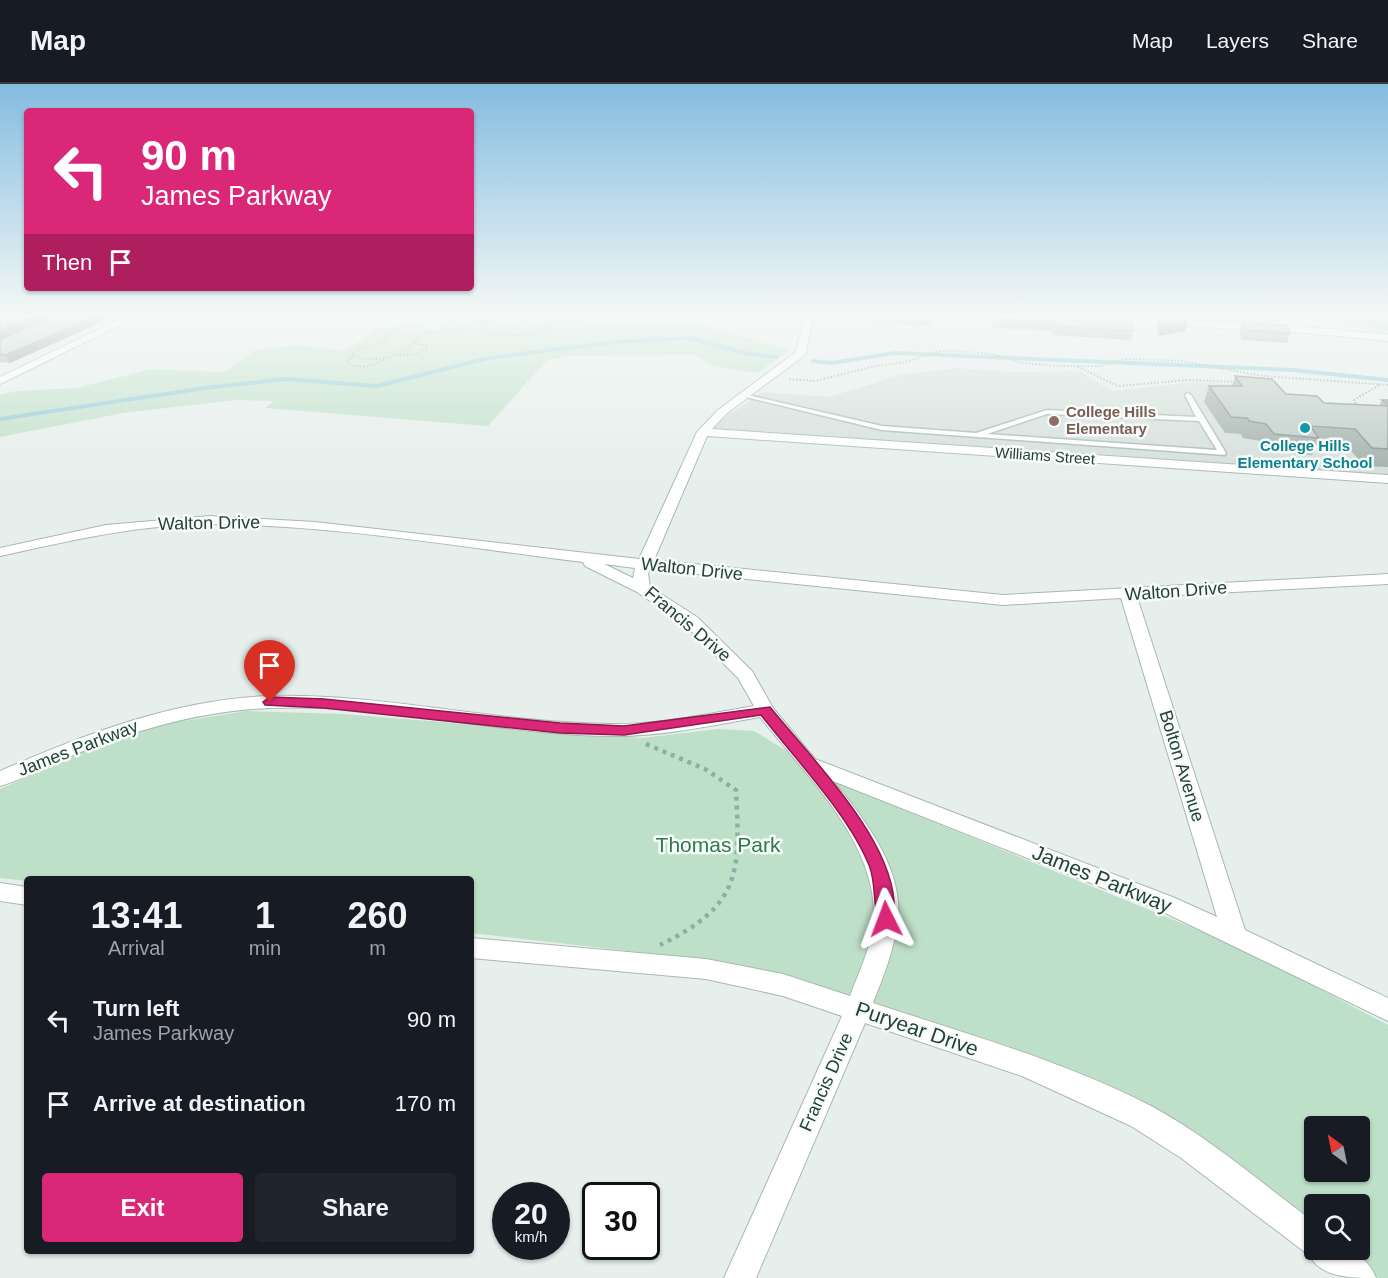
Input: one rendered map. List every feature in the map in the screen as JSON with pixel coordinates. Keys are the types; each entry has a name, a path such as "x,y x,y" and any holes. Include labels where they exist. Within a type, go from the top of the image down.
{"street":[{"path":"0,381 23,370"},
{"name":"Francis Drive","path":"740,1278 858,1009 875,964 886,919 884,886 878,866 859,829 765,710 746,675 690,621 643,589 640,574 703,432 722,412 779,370"},
{"name":"Williams Street","path":"703,432 1388,479"},
{"name":"Walton Drive","path":"0,552 97,530 210,520 315,526 644,564 1002,600 1388,579"},
{"path":"575,556 643,589"},
{"name":"Bolton Avenue","path":"1128,594 1235,938"},
{"name":"James Parkway","path":"0,779 64,750 125,727 226,705 270,702 324,703 560,728 624,730 765,710"},
{"name":"James Parkway","path":"809,763 1167,904 1388,1010"},
{"path":"0,892 24,896"},
{"name":"Puryear Drive","path":"474,948 706,969 783,985 1028,1066 1142,1116 1191,1148 1304,1234"},
{"path":"1336,1260 1360,1278"}],"lane":[{"path":"744,396 882,428 1222,453 1188,395"},
{"path":"976,435 1047,412 1201,419"}],"path":[{"path":"785,378 814,381 860,370"},
{"path":"1084,370 1118,386 1187,380 1246,382"},
{"path":"1235,370 1263,376 1388,385"},
{"path":"1351,407 1357,407 1354,400 1380,384"},
{"path":"639,742 672,754 728,782 736,790 738,860 731,886 710,910 682,935 654,947"}],"shaded area":[{"name":"College Hills Elementary","path":"944,370 1079,371 1112,391 1196,382 1254,386 1327,409 1388,409 1388,479 703,432 763,392 829,397 900,375"}],"green space":[{"path":"148,370 224,372 227,370 538,370 488,426 265,408 274,401 236,400 123,413 0,437 0,395 16,391 77,388"},
{"path":"737,370 762,370 757,373"},
{"name":"Thomas Park","path":"246,711 342,714 642,738 718,729 754,731 841,784 1240,947 1388,1025 1388,1278 1378,1278 1354,1260 1370,1260 1370,1194 1304,1194 1304,1222 1163,1116 1074,1070 725,962 474,933 474,876 24,876 24,881 0,878 0,789 115,738 159,725"}],"building":[{"path":"1235,376 1272,379 1286,394 1317,396 1324,403 1388,406 1388,449 1372,448 1355,429 1310,426 1319,438 1274,434 1266,424 1249,421 1247,418 1231,417 1209,386 1242,386"}],"waterway":[{"path":"0,419 205,388 285,379 377,386 442,370"},
{"path":"1286,370 1388,380"}],"place":[{"name":"College Hills Elementary","path":"1054,421"},
{"name":"College Hills Elementary School","path":"1305,428"}],"route":[{"path":"270,702 324,703 560,728 624,730 765,710 859,829 878,866 884,886 887,903 886,919"}]}
